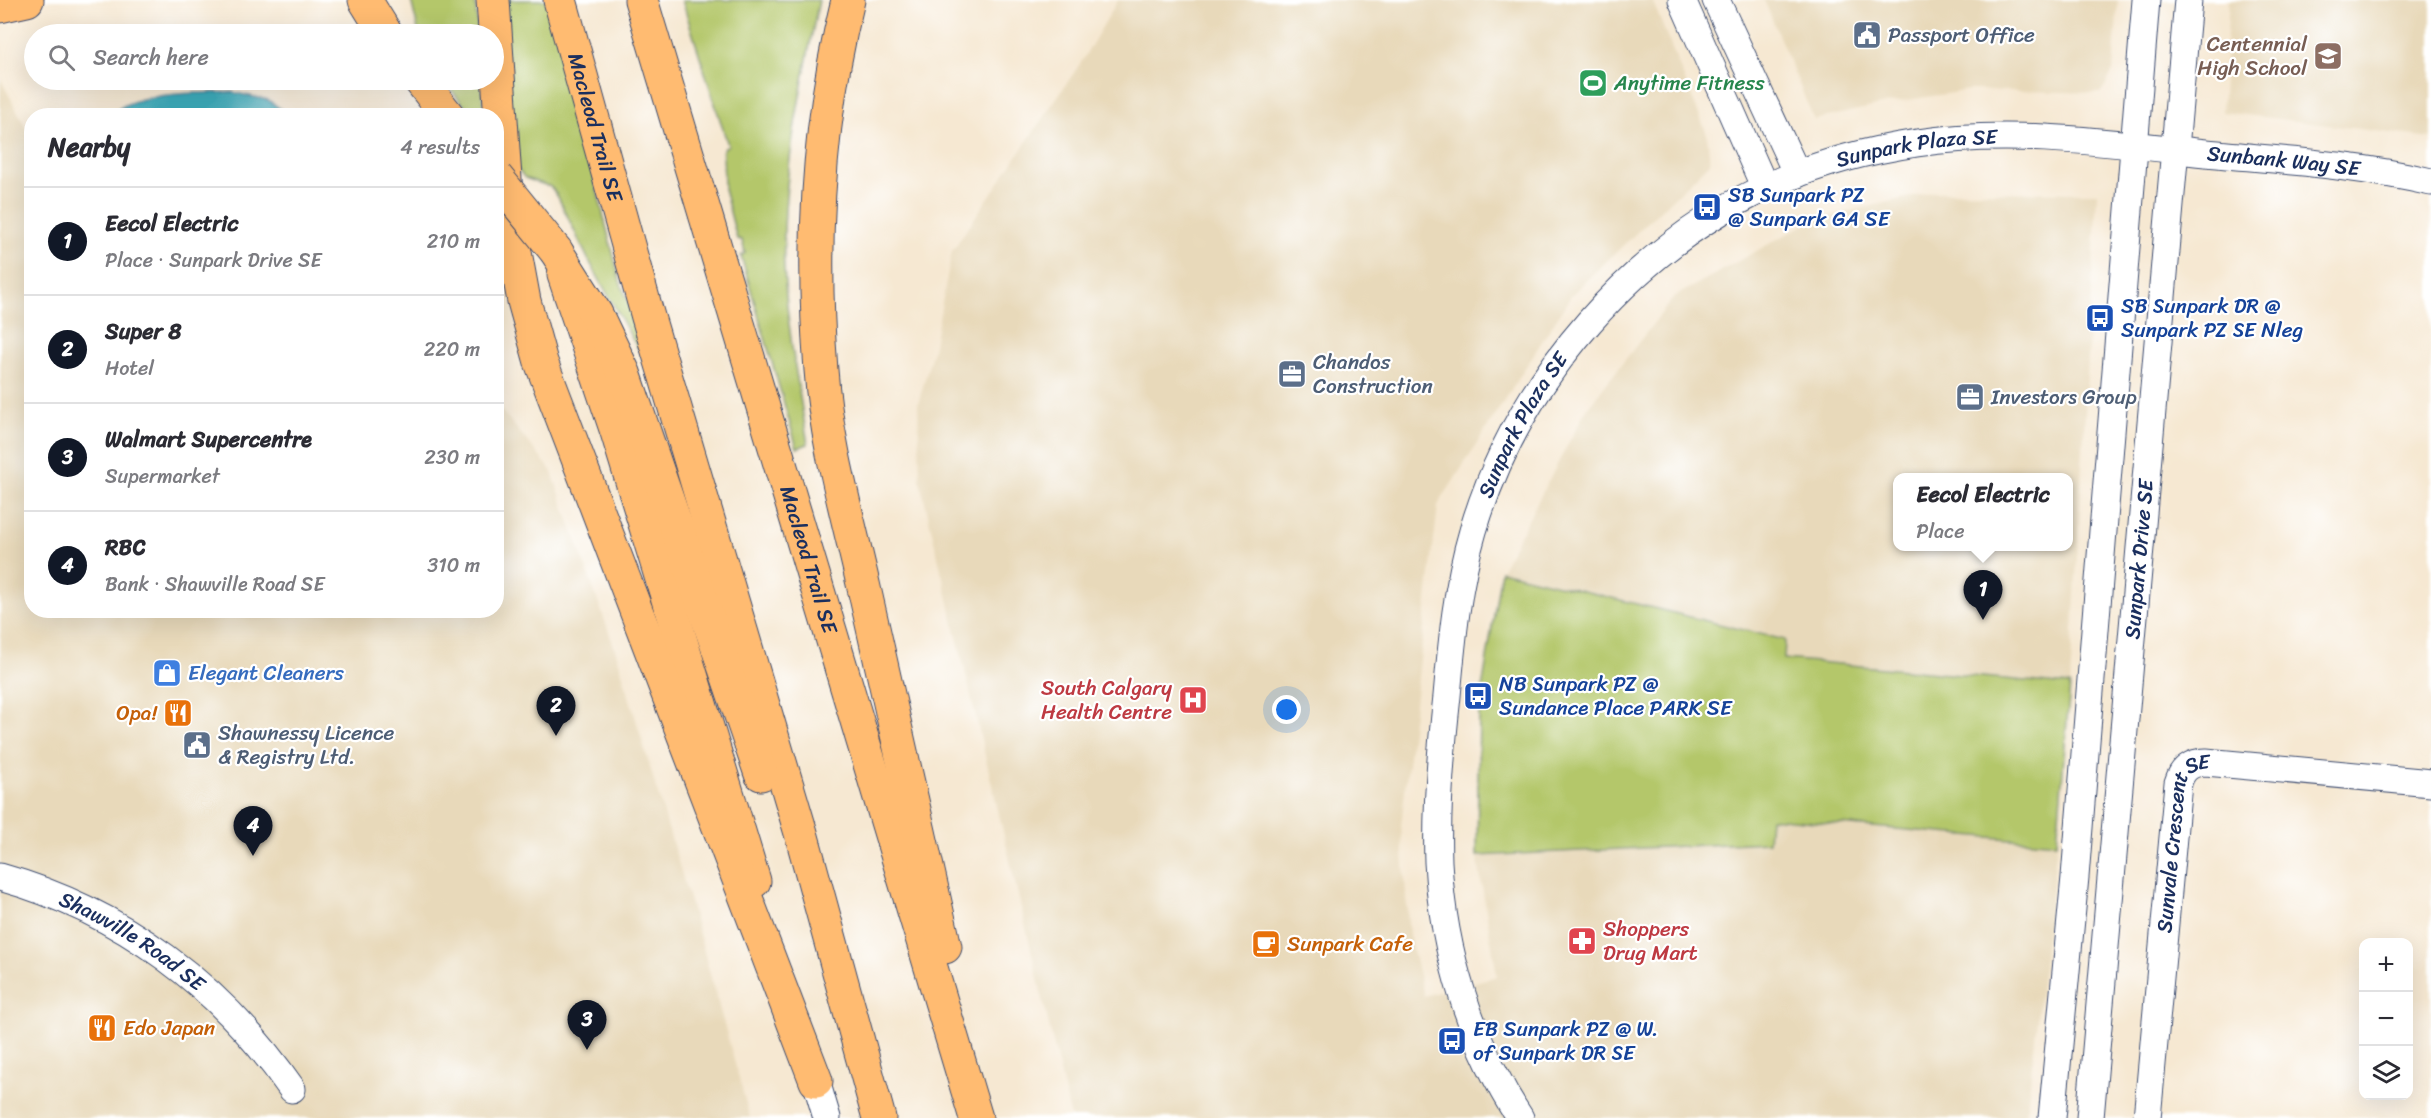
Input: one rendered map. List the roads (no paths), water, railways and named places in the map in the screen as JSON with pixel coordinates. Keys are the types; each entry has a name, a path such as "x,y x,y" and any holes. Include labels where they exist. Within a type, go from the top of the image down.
{"main road":[{"path":"0,6 27,0"},
{"path":"493,0 495,24"},
{"name":"Macleod Trail SE","path":"560,0 648,316 801,833 878,1113"},
{"name":"Macleod Trail SE","path":"641,0 976,1118"},
{"path":"846,5 830,82 820,161 816,226 816,300 821,373 831,436 849,521 984,1118"},
{"path":"428,90 442,108"},
{"path":"499,90 500,108"},
{"path":"504,164 507,209 524,301 541,362 816,1081"},
{"path":"504,187 556,251 596,314 624,373 878,1113"},
{"path":"556,251 617,432 816,1081"}],"street":[{"path":"1682,0 1765,188"},
{"path":"1716,0 1797,174"},
{"name":"Sunpark Drive SE","path":"2052,1118 2076,866 2146,0"},
{"name":"Sunpark Drive SE","path":"2090,1118 2188,0"},
{"name":"Sunpark Plaza SE","path":"1520,1118 1485,1055 1469,1013 1449,939 1438,868 1439,804 1453,631 1463,571 1473,529 1499,459 1523,414 1556,362 1584,327 1618,292 1683,237 1765,188 1797,174 1882,149 1921,142 1966,138 2038,139 2135,146"},
{"name":"Sunbank Way SE","path":"2135,146 2362,168 2431,182"},
{"name":"Sunvale Crescent SE","path":"2147,1118 2177,795 2183,771 2193,764 2205,762 2431,783"},
{"name":"Shawville Road SE","path":"0,877 55,896 150,944 199,985 246,1030 271,1058 292,1089"},
{"path":"816,1081 827,1118"}],"water":[{"path":"232,92 268,100 279,108 120,108 150,97 186,93"}],"place":[{"name":"Passport Office","path":"1867,35"},
{"name":"Centennial High School","path":"2328,56"},
{"name":"Anytime Fitness","path":"1593,83"},
{"name":"SB Sunpark PZ @ Sunpark GA SE","path":"1707,207"},
{"name":"SB Sunpark DR @ Sunpark PZ SE Nleg","path":"2100,318"},
{"name":"Chandos Construction","path":"1292,374"},
{"name":"Investors Group","path":"1970,397"},
{"name":"Eecol Electric","path":"1983,620"},
{"name":"Elegant Cleaners","path":"167,673"},
{"name":"NB Sunpark PZ @ Sundance Place PARK SE","path":"1478,696"},
{"name":"South Calgary Health Centre","path":"1193,700"},
{"name":"Opa!","path":"178,713"},
{"name":"Super 8","path":"556,736"},
{"name":"Shawnessy Licence & Registry Ltd.","path":"197,745"},
{"name":"RBC","path":"253,856"},
{"name":"Shoppers Drug Mart","path":"1582,941"},
{"name":"Sunpark Cafe","path":"1266,944"},
{"name":"Edo Japan","path":"102,1028"},
{"name":"EB Sunpark PZ @ W. of Sunpark DR SE","path":"1452,1041"},
{"name":"Walmart Supercentre","path":"587,1050"}]}
